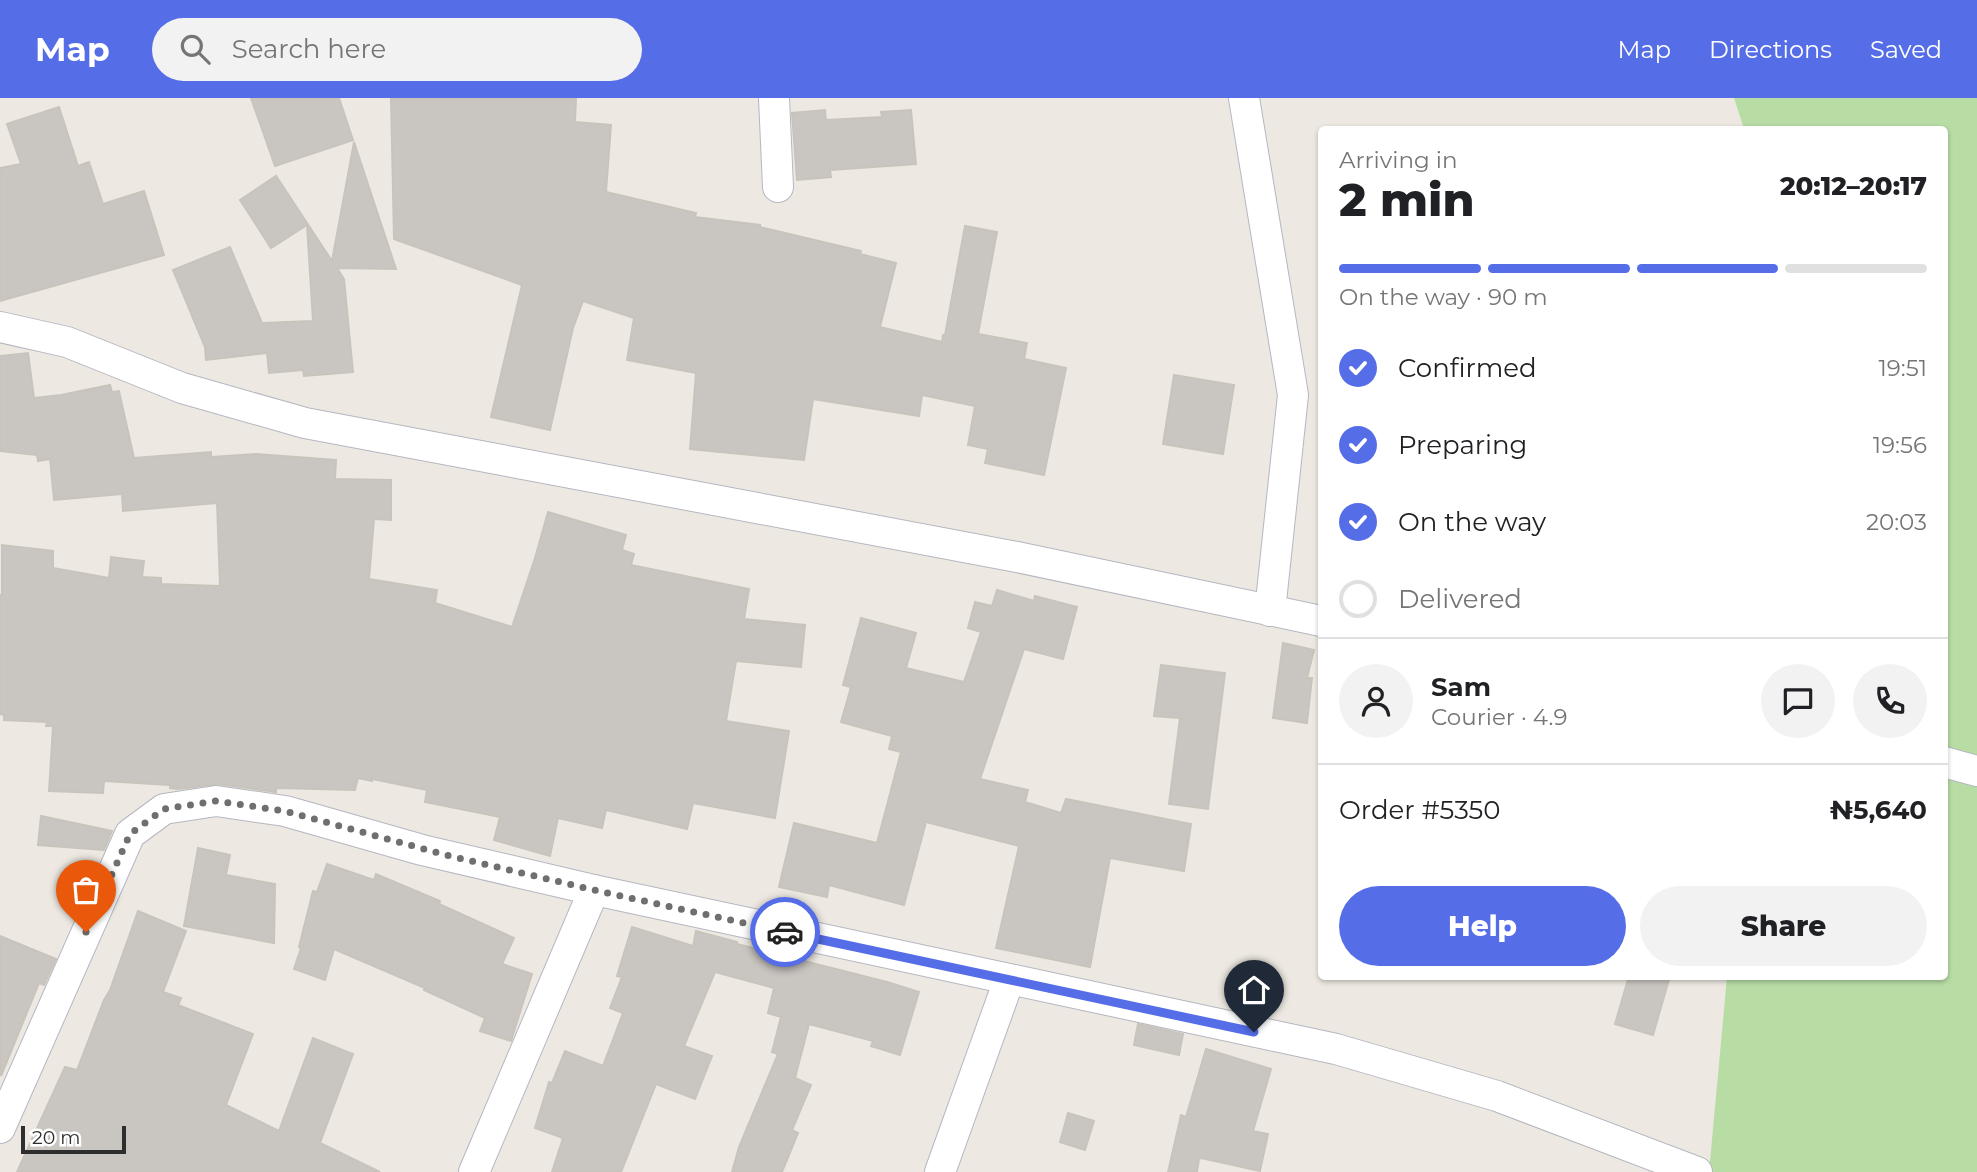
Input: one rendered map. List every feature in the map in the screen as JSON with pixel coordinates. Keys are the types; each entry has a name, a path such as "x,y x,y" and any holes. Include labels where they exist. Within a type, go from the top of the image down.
{"street":[{"path":"774,98 778,187"},
{"path":"1244,98 1293,395 1270,611"},
{"path":"0,327 67,342 182,387 304,422 1017,557 1318,620"},
{"path":"1948,763 1977,771"},
{"path":"0,1128 130,834 164,809 216,801 285,811 422,849 594,890 1336,1049 1497,1096 1697,1172"},
{"path":"474,1172 594,890"},
{"path":"940,1172 1009,980"}],"green space":[{"path":"1734,98 1977,98 1977,1172 1709,1172 1727,980 1948,980 1948,126 1743,126"}],"building":[{"path":"251,98 339,98 353,140 275,166"},
{"path":"391,98 576,98 575,122 611,125 606,192 696,213 695,217 760,225 861,251 860,254 896,263 880,327 942,342 965,226 997,232 978,334 1027,343 1024,359 1066,368 1044,475 985,463 988,449 968,445 975,406 922,395 919,416 813,399 804,460 690,449 696,373 627,360 634,318 583,301 573,328 550,430 491,417 522,285 394,239"},
{"path":"59,107 78,166 89,162 103,204 144,191 164,255 0,301 0,168 21,164 7,124"},
{"path":"825,110 826,120 882,117 881,112 911,110 916,164 830,170 831,177 797,180 792,113"},
{"path":"354,142 396,269 337,268 344,279 353,372 304,376 303,370 269,373 267,353 206,360 205,347 173,270 230,247 262,323 313,321 307,225 271,248 240,200 276,176 332,261"},
{"path":"28,353 34,398 110,385 112,392 119,391 134,458 211,452 211,457 256,454 336,460 335,479 391,480 391,520 374,519 369,579 437,590 435,603 512,627 548,512 626,535 622,550 634,554 631,565 749,589 744,619 805,625 801,667 736,661 726,721 789,731 775,818 693,803 687,829 606,810 602,828 558,818 550,856 494,840 500,817 425,802 427,790 372,779 358,778 355,790 276,788 276,792 218,784 178,789 170,788 170,785 104,781 103,793 49,791 53,726 46,726 47,722 4,720 4,715 0,714 2,545 53,551 53,568 109,578 111,557 144,561 142,577 161,578 161,584 220,586 217,503 123,511 122,494 54,500 50,459 38,461 37,455 0,451 0,356"},
{"path":"1174,375 1234,385 1223,454 1163,444"},
{"path":"997,590 1034,601 1035,596 1077,607 1063,659 1024,649 980,779 1028,790 1025,802 1061,813 1066,799 1191,824 1184,871 1110,858 1090,967 996,948 1019,846 926,822 904,905 829,885 827,897 779,887 794,823 877,843 901,752 889,749 892,736 841,722 851,687 843,685 861,618 916,633 906,668 964,682 981,632 968,628 975,602 992,606"},
{"path":"1283,643 1314,650 1307,678 1312,678 1307,723 1273,718"},
{"path":"1161,665 1225,673 1208,809 1169,804 1180,718 1154,716"},
{"path":"41,816 112,831 104,850 38,845"},
{"path":"198,848 230,855 226,875 275,884 274,943 184,926"},
{"path":"327,864 374,880 376,874 440,901 439,904 514,938 502,964 532,974 511,1041 480,1031 485,1018 424,990 425,988 334,949 325,980 294,969 313,891 317,892"},
{"path":"138,911 186,931 163,992 181,998 178,1005 253,1034 226,1105 279,1131 313,1038 353,1054 320,1143 380,1172 17,1172 65,1067 77,1070 110,990"},
{"path":"632,927 693,946 696,931 919,992 900,1055 871,1046 873,1041 809,1024 795,1078 811,1085 792,1130 798,1133 782,1172 732,1172 739,1147 778,1054 772,1052 781,1017 768,1013 774,988 715,972 684,1046 712,1056 695,1099 656,1084 621,1172 552,1172 563,1138 535,1128 549,1082 552,1083 565,1051 603,1066 623,1013 610,1008 622,977 617,976"},
{"path":"0,936 56,959 44,985 39,983 1,1076"},
{"path":"1628,980 1669,980 1653,1035 1615,1024"},
{"path":"1138,1024 1183,1034 1179,1055 1134,1045"},
{"path":"1206,1049 1271,1069 1253,1131 1268,1134 1260,1171 1201,1158 1197,1172 1168,1172 1181,1115 1186,1117"},
{"path":"1068,1113 1094,1121 1085,1150 1060,1142"}],"way so far":[{"path":"86,932 130,834 164,809 216,801 285,811 446,855 785,932"}],"route":[{"path":"785,932 1254,1032"}]}
